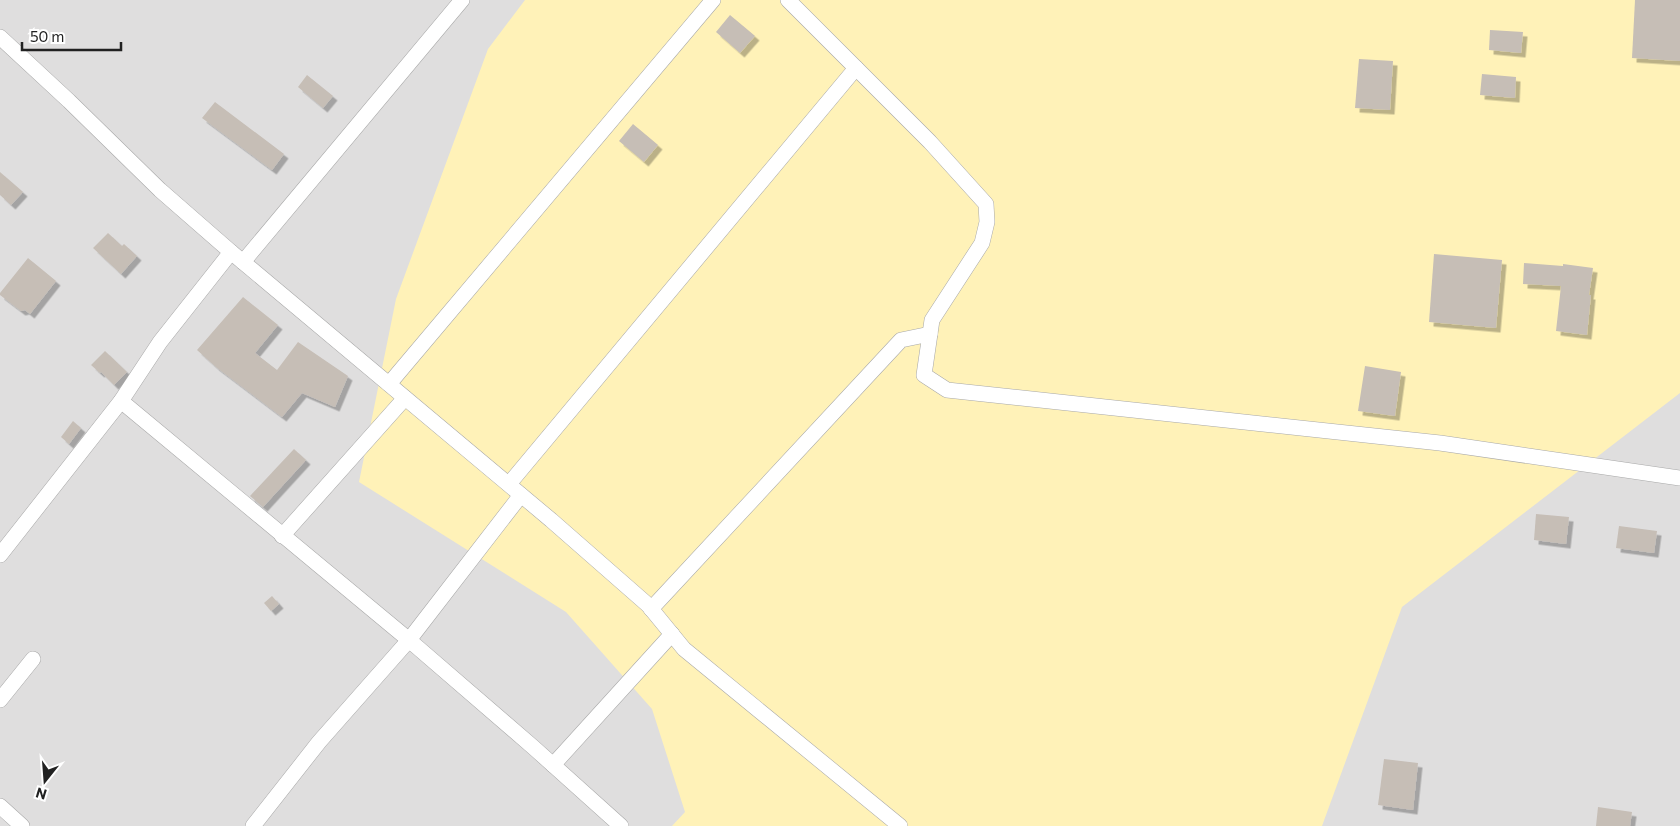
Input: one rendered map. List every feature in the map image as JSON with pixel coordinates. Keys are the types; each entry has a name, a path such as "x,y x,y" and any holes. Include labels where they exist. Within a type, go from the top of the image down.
{"street":[{"path":"243,262 462,0"},
{"path":"389,384 713,0"},
{"path":"788,0 930,142 986,204 988,222 982,243 932,320 924,375 947,390 1440,442 1680,478"},
{"path":"0,37 160,190 231,252 521,495 651,609 684,649 900,826"},
{"path":"508,484 856,68"},
{"path":"0,555 121,401 160,342 231,252"},
{"path":"651,609 901,340 930,334"},
{"path":"282,536 405,398"},
{"path":"121,401 409,640 621,826"},
{"path":"253,826 320,742 409,640 521,495"},
{"path":"553,765 672,634"},
{"path":"0,700 33,659"},
{"path":"0,807 22,826"}],"shaded area":[{"path":"0,0 1680,0 1680,826 0,826"}],"sand":[{"path":"525,0 1680,0 1680,393 1402,607 1322,826 672,826 685,812 652,709 566,612 359,482 396,299 488,49"}],"building":[{"path":"1635,0 1680,0 1680,61 1632,58"},
{"path":"730,15 755,36 740,53 716,32"},
{"path":"1490,30 1523,32 1521,53 1489,50"},
{"path":"1359,59 1393,61 1390,110 1355,108"},
{"path":"1482,74 1516,77 1515,98 1480,95"},
{"path":"307,75 333,96 323,108 298,87"},
{"path":"215,102 284,154 272,170 202,118"},
{"path":"633,124 658,145 644,162 619,141"},
{"path":"0,172 23,192 11,205 0,195"},
{"path":"108,233 137,256 121,274 93,248"},
{"path":"1434,254 1502,260 1496,328 1429,322"},
{"path":"28,258 56,281 30,314 25,310 21,311 0,295"},
{"path":"1524,263 1563,266 1563,264 1593,268 1589,295 1591,295 1587,335 1556,331 1561,286 1523,284"},
{"path":"243,297 278,325 255,353 277,370 298,342 348,376 335,407 302,393 282,417 216,367 197,350"},
{"path":"105,351 127,372 114,385 91,365"},
{"path":"1365,366 1401,372 1395,416 1358,411"},
{"path":"73,421 81,428 69,444 61,437"},
{"path":"294,449 306,460 263,507 250,496"},
{"path":"1536,514 1569,517 1566,544 1534,540"},
{"path":"1619,526 1657,531 1654,553 1616,548"},
{"path":"272,596 279,604 271,611 264,603"},
{"path":"1384,759 1418,763 1413,810 1378,805"},
{"path":"1598,807 1632,812 1630,826 1596,826"}]}
